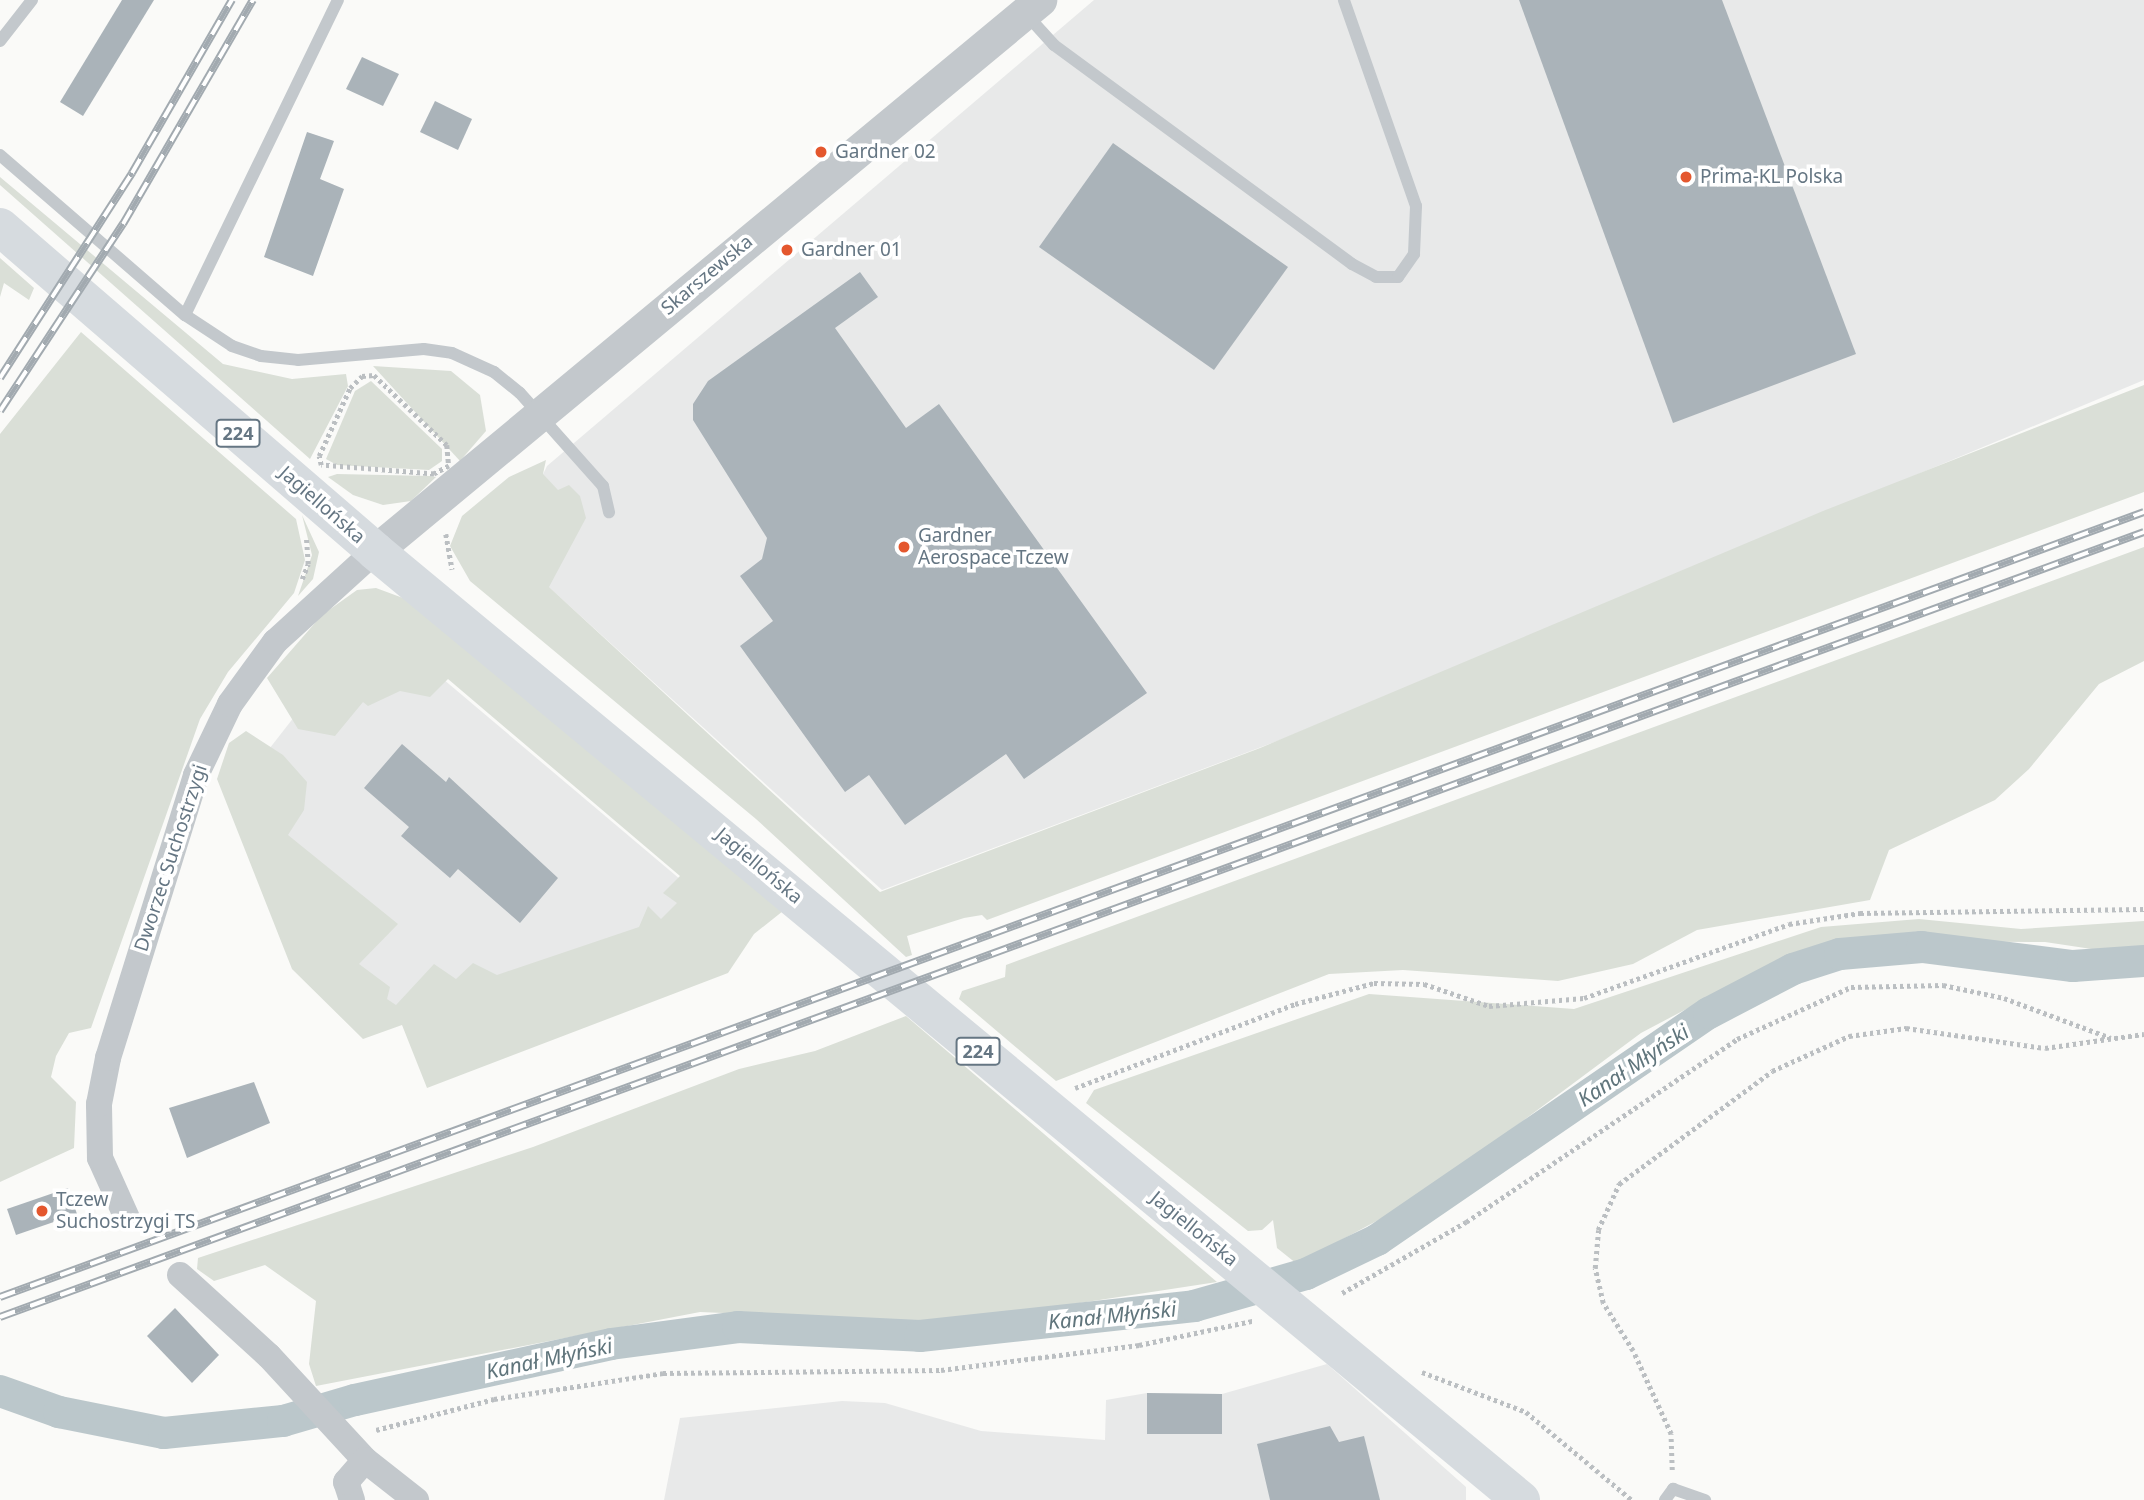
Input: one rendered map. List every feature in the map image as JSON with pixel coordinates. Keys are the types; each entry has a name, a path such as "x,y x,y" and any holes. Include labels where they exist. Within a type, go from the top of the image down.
{"main road":[{"name":"Jagiellońska","path":"0,227 375,551 1299,1313 1521,1500"}],"street":[{"name":"Skarszewska","path":"375,551 1032,7"},
{"name":"Dworzec Suchostrzygi","path":"127,1218 100,1158 99,1104 111,1048 195,775 230,704 275,642 375,551"},
{"path":"180,1275 307,1396 358,1452 416,1500"},
{"path":"352,1500 346,1482 358,1452"}],"lane":[{"path":"0,41 32,0"},
{"path":"185,315 338,0"},
{"path":"1032,7 1054,45 1341,256 1376,278 1398,277 1414,254 1416,206 1344,0"},
{"path":"0,155 185,315 221,340 261,356 298,360 399,348 452,353 494,372 540,415 603,486 608,512"},
{"path":"1669,1494 1705,1500"}],"path":[{"path":"319,456 350,388 362,376 374,375 447,445 449,466 434,474 321,465"},
{"path":"1048,1108 1086,1081 1295,1004 1374,983 1424,984 1489,1006 1584,998 1801,922 1860,914 2144,909"},
{"path":"1342,1293 1465,1223 1737,1039 1851,987 1943,985 2004,998 2115,1039"},
{"path":"1669,1494 1671,1434 1633,1351 1603,1303 1595,1268 1598,1230 1619,1184 1772,1071 1849,1036 1906,1028 2045,1048 2144,1034"},
{"path":"358,1452 383,1427 494,1399 663,1373 941,1370 1139,1345 1257,1320"},
{"path":"1413,1369 1526,1412 1632,1500"}],"shaded area":[{"path":"1094,0 2144,0 2144,380 1285,738 882,890 507,549 547,466"},
{"path":"0,177 223,364 292,379 346,374 348,386 310,459 0,185"},
{"path":"0,258 34,288 29,300 4,283 0,297"},
{"path":"81,332 296,519 305,560 294,593 228,672 200,719 91,1028 69,1033 56,1056 51,1077 76,1102 74,1148 0,1182 0,434"},
{"path":"373,366 451,371 480,395 486,431 460,461"},
{"path":"371,381 442,449 442,461 429,470 337,465 326,459 355,391"},
{"path":"2144,385 2144,492 987,920 982,915 964,918 907,936 912,955 906,957 756,819 470,581 450,546 462,516 509,477 546,460 543,474 558,490 569,485 580,496 586,518 549,587 880,892 1260,748 1823,511"},
{"path":"337,474 436,477 411,501 383,505 353,495 328,477"},
{"path":"302,515 319,552 313,579 298,596 312,555"},
{"path":"2144,547 2144,661 2099,684 2029,769 1995,800 1889,850 1870,900 1697,930 1633,964 1558,981 1403,970 1329,974 1056,1081 959,999 962,991 1005,977 1006,965"},
{"path":"376,588 403,598 783,911 754,934 728,973 427,1088 402,1025 363,1039 292,969 217,779 229,743 246,731 283,755 307,782 304,810 288,835 398,924 359,964 390,987 387,999 396,1005 434,964 456,979 473,963 497,975 639,927 648,906 661,919 677,903 663,893 680,876 448,679 430,697 400,691 368,706 363,702 335,736 298,729 267,678 322,615 357,590"},
{"path":"379,625 713,907 362,1035 252,771 333,667"},
{"path":"1919,919 2021,929 2144,921 2144,947 2105,951 2045,942 1859,941 1764,968 1641,1033 1419,1198 1297,1264 1277,1248 1273,1220 1262,1230 1248,1231 1086,1103 1094,1090 1369,994 1574,1009 1821,927"},
{"path":"906,1016 1217,1282 949,1323 700,1312 316,1386 309,1364 316,1301 265,1265 214,1281 197,1269 198,1258 533,1147 739,1069 815,1051"},
{"path":"1327,1364 1466,1487 1466,1500 664,1500 680,1418 842,1401 885,1403 981,1431 1105,1440 1106,1400 1147,1393 1222,1394"}],"building":[{"path":"122,0 154,0 83,116 60,102"},
{"name":"Prima-KL Polska","path":"1519,0 1722,0 1856,354 1673,423"},
{"path":"362,57 399,74 383,106 346,89"},
{"path":"435,101 472,119 458,150 420,132"},
{"path":"307,132 334,141 320,179 344,189 313,276 264,257"},
{"path":"1113,143 1288,267 1214,370 1039,247"},
{"name":"Gardner Aerospace Tczew","path":"860,272 878,297 835,328 906,428 939,404 1147,693 1024,779 1006,754 905,825 869,775 845,792 740,646 773,621 740,576 762,559 767,538 693,420 693,404 708,381"},
{"path":"402,744 446,782 449,777 558,878 520,923 458,869 450,878 401,836 409,827 364,788"},
{"path":"254,1082 270,1123 187,1158 169,1108"},
{"name":"Tczew Suchostrzygi TS","path":"68,1188 77,1214 16,1235 7,1209"},
{"path":"175,1308 219,1355 192,1383 147,1336"},
{"path":"1147,1393 1222,1394 1222,1434 1147,1434"},
{"path":"1330,1426 1339,1442 1364,1436 1380,1500 1270,1500 1257,1444"}],"waterway":[{"name":"Kanał Młyński","path":"0,1391 59,1412 164,1433 283,1421 355,1400 611,1344 738,1327 920,1336 1194,1306 1306,1274 1377,1240 1709,1013 1793,969 1840,954 1922,947 2073,966 2144,961"}],"railway":[{"path":"0,378 132,173 232,0"},
{"path":"0,411 123,224 253,0"},
{"path":"0,1297 2144,512"},
{"path":"0,1317 2144,532"}],"place":[{"name":"Gardner 02","path":"821,152"},
{"name":"Prima-KL Polska","path":"1686,177"},
{"name":"Gardner 01","path":"787,250"},
{"name":"Gardner Aerospace Tczew","path":"904,547"},
{"name":"Tczew Suchostrzygi TS","path":"42,1211"}]}
